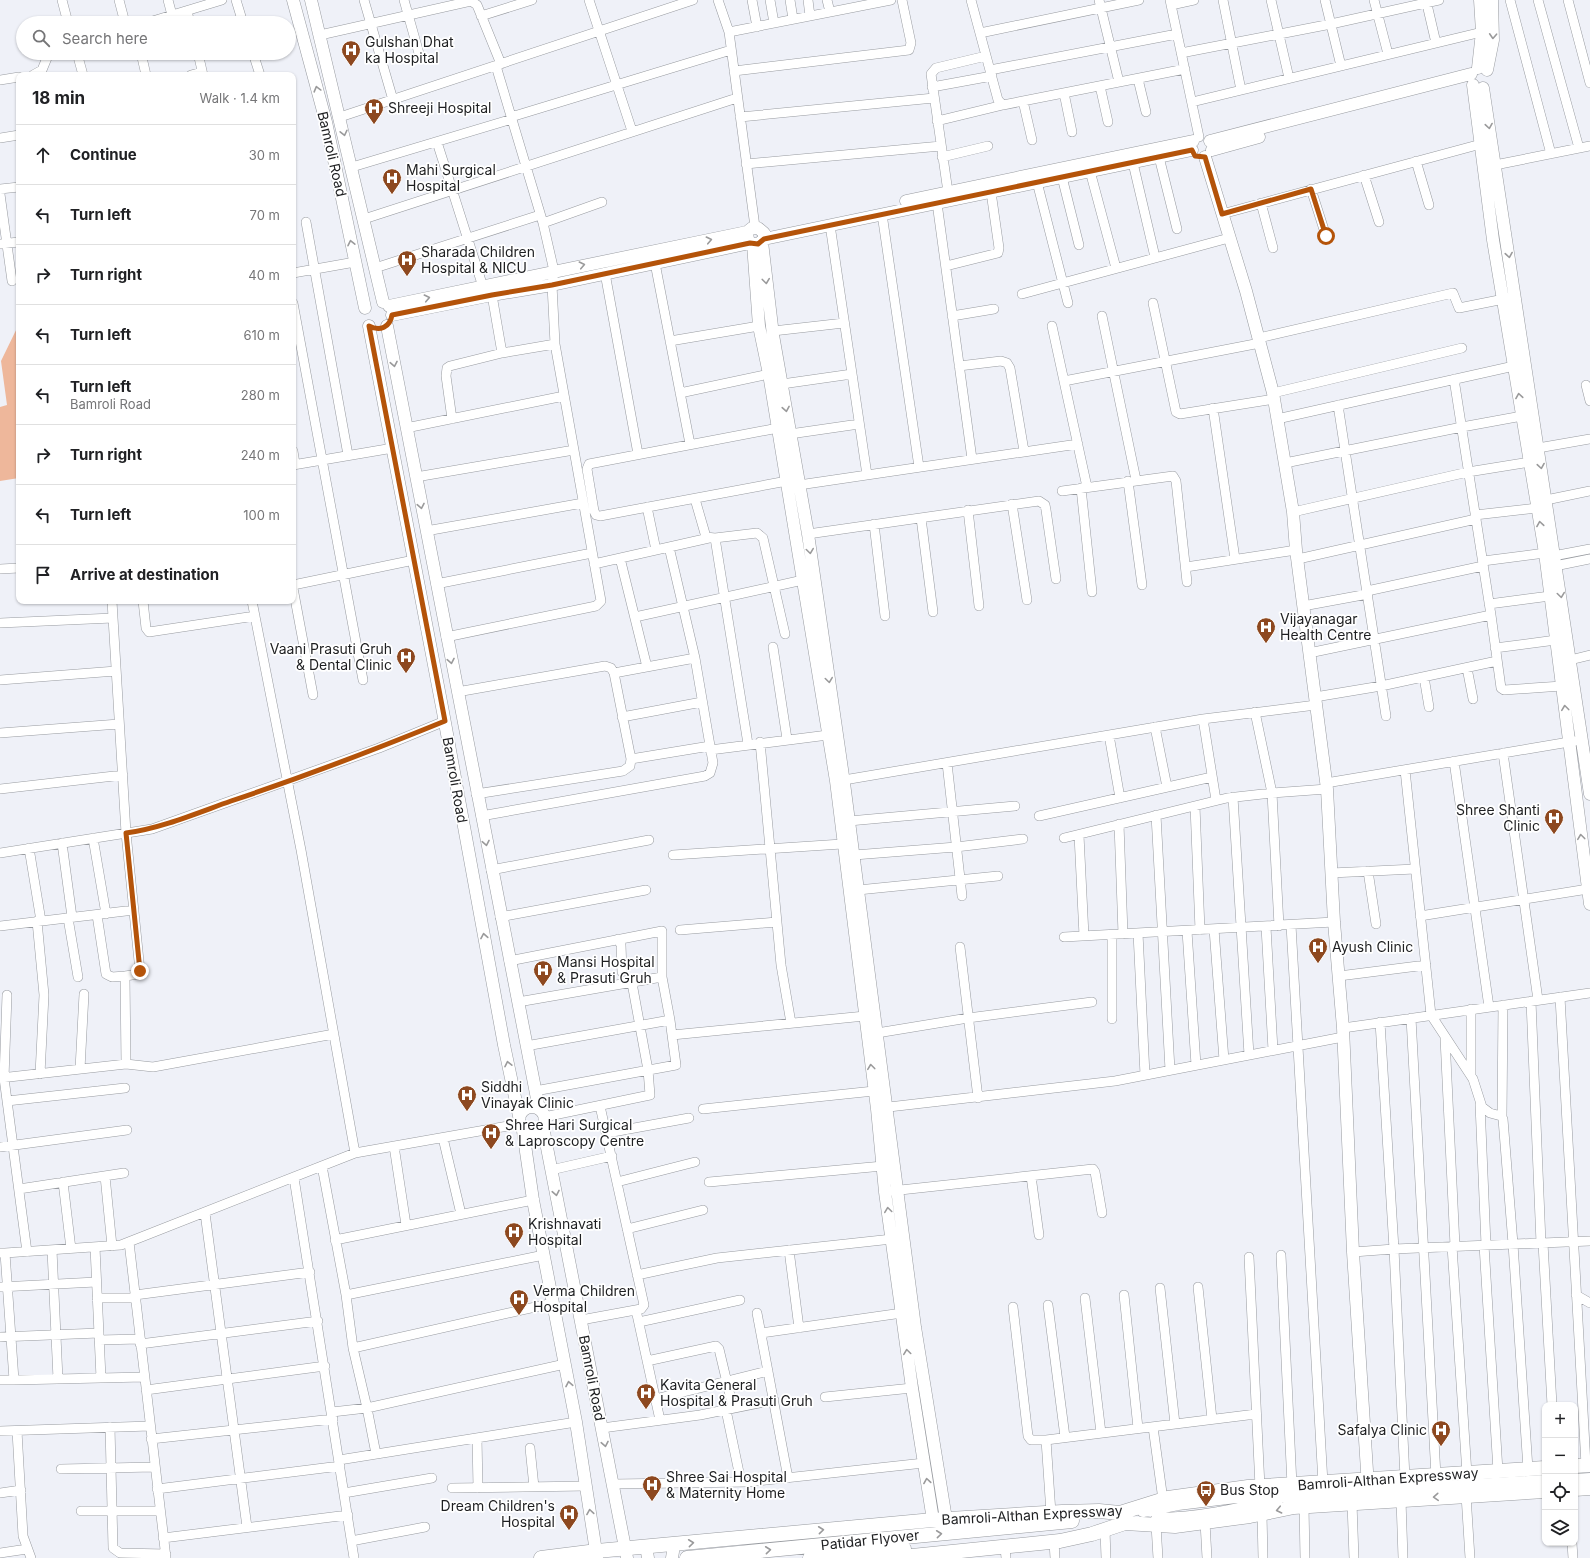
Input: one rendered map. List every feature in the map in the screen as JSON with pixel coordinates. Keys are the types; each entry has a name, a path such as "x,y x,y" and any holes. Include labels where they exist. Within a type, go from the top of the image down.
{"main road":[{"name":"Bamroli-Althan Expressway","path":"541,1558 673,1551 940,1519 1099,1511 1123,1518 1163,1500 1260,1487 1293,1490 1323,1483 1367,1491 1405,1478 1542,1468"},
{"path":"1578,1489 1590,1488"},
{"path":"1123,1518 1156,1525 1175,1526 1262,1514 1304,1506 1352,1503 1367,1491 1401,1500 1542,1490"},
{"name":"Patidar Flyover","path":"810,1558 1059,1532 1099,1511"},
{"name":"Patidar Flyover","path":"687,1558 1059,1532 1092,1534 1105,1530 1123,1518"},
{"name":"Bamroli-Althan Expressway","path":"898,1558 1005,1552 1059,1532"}],"street":[{"path":"62,0 66,16"},
{"path":"119,0 124,16"},
{"path":"168,0 172,15"},
{"path":"169,16 187,10 197,4 222,0"},
{"path":"236,0 241,16"},
{"name":"Bamroli Road","path":"293,0 326,122 365,308 364,319 369,326 445,721 504,1045 576,1422 597,1554"},
{"name":"Bamroli Road","path":"311,0 375,268 388,312 406,428 480,816 535,1091 542,1118 627,1553"},
{"path":"364,0 372,23 393,100"},
{"path":"404,0 420,57"},
{"path":"481,16 532,0"},
{"path":"589,0 632,131"},
{"path":"340,117 693,0"},
{"path":"718,0 729,32 756,237 808,534 844,780 854,855 872,1034 891,1191 923,1385 940,1519"},
{"path":"752,0 757,27"},
{"path":"770,0 774,23"},
{"path":"790,0 793,19"},
{"path":"808,0 810,16"},
{"path":"827,0 830,12"},
{"path":"729,32 830,12 848,4 886,0"},
{"path":"734,71 910,50 911,43 902,0"},
{"path":"971,0 998,100 1003,105"},
{"path":"980,33 1100,4 1139,0"},
{"path":"1194,0 1171,3 1202,146 1259,340 1273,396 1293,512 1303,606 1326,786 1334,922 1344,1033 1353,1252 1367,1491"},
{"path":"1223,0 1241,90"},
{"path":"1271,0 1289,78"},
{"path":"1325,0 1340,66"},
{"path":"1374,0 1388,54"},
{"path":"1181,53 1331,24 1378,14 1426,1 1439,0"},
{"path":"1480,0 1482,32 1477,78 1481,144 1503,299 1522,416 1530,462 1542,504"},
{"path":"1492,0 1494,40 1477,78 1495,165 1538,448 1542,504 1549,560 1570,660 1589,776 1590,794"},
{"path":"1510,0 1551,154"},
{"path":"1538,0 1579,148"},
{"path":"1568,0 1590,83"},
{"path":"320,35 471,1 477,5 498,65 511,118 542,219 554,271 552,285 555,344 601,601 596,606 446,637"},
{"path":"1426,1 1436,43"},
{"path":"1100,4 1119,82"},
{"path":"187,10 188,16"},
{"path":"1192,102 1482,32"},
{"path":"932,87 1110,47 1177,34"},
{"path":"352,167 731,50"},
{"path":"948,192 931,74 936,68 986,56"},
{"path":"38,72 42,70 46,60"},
{"path":"79,60 82,72"},
{"path":"143,60 145,72"},
{"path":"200,60 203,72"},
{"path":"255,60 259,72"},
{"path":"937,121 1003,105 1185,69"},
{"path":"0,80 16,77"},
{"path":"1138,78 1146,112"},
{"path":"369,326 377,329 388,312 487,291 554,271 830,225 1133,163 1477,78"},
{"path":"1100,86 1108,122"},
{"path":"1064,93 1072,132"},
{"path":"364,219 526,165 738,98"},
{"path":"740,117 934,98"},
{"path":"1023,102 1032,140"},
{"path":"0,138 16,135"},
{"path":"437,142 467,238 487,291 502,353"},
{"path":"1222,214 1481,144"},
{"path":"746,164 941,146"},
{"path":"942,156 988,146"},
{"path":"487,291 552,285 655,263 756,237 948,192 1202,146"},
{"path":"1495,165 1590,146"},
{"path":"1159,157 1177,229"},
{"path":"1416,161 1429,206"},
{"path":"1133,163 1155,257"},
{"path":"1090,171 1116,268"},
{"path":"1364,175 1379,222"},
{"path":"1062,177 1080,245"},
{"path":"1037,182 1068,303"},
{"path":"0,189 16,187"},
{"path":"1311,189 1326,236"},
{"path":"946,266 998,253 999,248 991,192"},
{"path":"0,194 4,244 12,280"},
{"path":"375,268 467,238 602,202"},
{"path":"937,203 972,459"},
{"path":"1261,203 1273,248"},
{"path":"882,214 919,467"},
{"path":"306,222 348,455"},
{"path":"830,225 867,474"},
{"path":"756,237 759,326 769,374 828,735 865,1016 872,1034 874,1090 881,1108 883,1166 891,1191 892,1239 912,1388 924,1463 940,1519"},
{"path":"1022,294 1229,238"},
{"path":"4,244 16,242"},
{"path":"296,273 355,262"},
{"path":"655,263 690,444"},
{"path":"605,273 638,454"},
{"path":"1064,381 1165,362 1453,293 1459,308 1515,296"},
{"path":"365,308 373,302 388,312"},
{"path":"1152,303 1176,412 1180,414 1273,396 1462,348"},
{"path":"952,316 994,309"},
{"path":"1102,316 1115,372 1132,481 1142,585"},
{"path":"773,332 844,323"},
{"path":"670,341 759,326"},
{"path":"1052,326 1078,444 1084,488 1092,592"},
{"path":"296,337 297,348 322,459 363,680"},
{"path":"452,419 446,376 447,368 454,364 502,353 555,344"},
{"path":"959,366 1001,361 1007,363 1010,368 1024,451"},
{"path":"1277,419 1514,366"},
{"path":"680,393 769,374"},
{"path":"782,384 852,374"},
{"path":"1454,380 1502,689 1562,686"},
{"path":"1586,385 1590,401"},
{"path":"406,428 564,396"},
{"path":"1338,405 1386,716"},
{"path":"1213,408 1235,559"},
{"path":"1285,463 1462,426 1522,416"},
{"path":"790,434 859,424"},
{"path":"778,428 592,463 588,466 594,508 596,515 600,516 787,481"},
{"path":"1538,448 1590,439"},
{"path":"799,484 1078,444"},
{"path":"296,464 392,448"},
{"path":"416,478 574,450"},
{"path":"1293,512 1468,472 1530,462"},
{"path":"1062,491 1170,475 1175,478 1187,582"},
{"path":"1186,567 1235,559 1297,554 1360,546 1476,517 1542,504 1590,492"},
{"path":"695,499 704,532 712,538 725,597 748,744"},
{"path":"808,534 1039,501 1045,506 1056,579"},
{"path":"426,531 584,503"},
{"path":"1012,504 1027,600"},
{"path":"647,507 656,550"},
{"path":"968,510 979,606"},
{"path":"921,518 933,612"},
{"path":"874,524 885,616"},
{"path":"594,564 712,538 754,534 760,535 785,634"},
{"path":"480,816 705,776 710,773 713,768 695,658 669,547"},
{"path":"1549,560 1590,548"},
{"path":"436,584 592,553"},
{"path":"620,558 647,667"},
{"path":"1303,606 1483,564 1590,559"},
{"path":"296,584 414,560"},
{"path":"1549,560 1550,596 1590,904"},
{"path":"0,569 16,568"},
{"path":"634,617 803,580"},
{"path":"1489,604 1550,596"},
{"path":"94,838 106,974 112,978 139,974 140,971 126,833 112,604"},
{"path":"143,604 146,628 149,632 255,616"},
{"path":"253,604 288,782 355,1153"},
{"path":"296,604 313,695"},
{"path":"1309,653 1491,615"},
{"path":"0,623 113,618"},
{"path":"1495,648 1556,640"},
{"path":"773,647 787,739"},
{"path":"1570,660 1590,656"},
{"path":"614,673 695,658"},
{"path":"844,780 1203,719 1255,712 1315,701 1497,661"},
{"path":"457,692 599,666 611,668 614,673 630,766 623,771 476,794"},
{"path":"1467,668 1473,699"},
{"path":"0,680 116,671"},
{"path":"1424,677 1429,707"},
{"path":"622,717 702,702"},
{"path":"1255,712 1272,792 1279,926"},
{"path":"1203,719 1216,800"},
{"path":"0,853 152,829 288,782 379,748 445,721"},
{"path":"0,733 119,724"},
{"path":"1155,728 1167,787"},
{"path":"630,759 710,748 828,735"},
{"path":"1109,735 1120,798"},
{"path":"1064,838 1216,800 1326,786 1454,761 1582,740"},
{"path":"760,742 781,965 791,1023"},
{"path":"1503,753 1523,900 1534,1001 1542,1243 1552,1402"},
{"path":"1454,761 1489,1007"},
{"path":"947,763 962,896"},
{"path":"1405,770 1431,1015 1475,1082 1480,1102 1485,1245 1498,1471"},
{"path":"0,788 123,775"},
{"path":"1574,777 1589,776"},
{"path":"1038,816 1212,777"},
{"path":"1233,797 1249,1055"},
{"path":"849,821 1015,806"},
{"path":"1195,806 1200,930"},
{"path":"1156,815 1170,1070"},
{"path":"1119,824 1123,934"},
{"path":"1079,835 1084,936"},
{"path":"854,855 956,847 1023,839"},
{"path":"491,870 649,840"},
{"path":"62,843 78,977"},
{"path":"673,855 771,850 842,844"},
{"path":"29,848 39,921 44,995 40,1074"},
{"path":"1331,873 1415,869"},
{"path":"1368,871 1376,924"},
{"path":"858,890 998,876"},
{"path":"1420,916 1588,888"},
{"path":"500,916 646,890"},
{"path":"0,926 134,910"},
{"path":"680,930 778,922"},
{"path":"1064,937 1334,922"},
{"path":"1291,925 1323,1483"},
{"path":"1266,926 1273,1050"},
{"path":"1214,929 1224,1060"},
{"path":"509,961 662,931 662,978 670,1020 676,1065 535,1091"},
{"path":"1187,931 1196,1065"},
{"path":"1138,933 1146,1075"},
{"path":"1112,935 1112,1019"},
{"path":"618,939 621,945 622,972"},
{"path":"960,946 978,1098"},
{"path":"1339,976 1426,964"},
{"path":"125,976 126,1064"},
{"path":"518,1002 662,978"},
{"path":"520,1123 528,1107 542,1118 650,1095 648,1070 632,983"},
{"path":"881,1108 1115,1081 1298,1045 1380,1022 1590,993"},
{"path":"80,1069 84,994"},
{"path":"7,995 2,1078 7,1102 27,1252"},
{"path":"1560,997 1584,1465"},
{"path":"872,1034 968,1018 1092,1002"},
{"path":"1503,1005 1502,1117 1513,1244 1528,1469"},
{"path":"1471,1076 1472,1009"},
{"path":"672,1035 865,1016"},
{"path":"1411,1018 1436,1476"},
{"path":"526,1046 670,1020"},
{"path":"1380,1022 1394,1249 1405,1478"},
{"path":"2,1078 126,1064 153,1067 334,1034"},
{"path":"1445,1037 1454,1246 1467,1474"},
{"path":"7,1102 125,1088"},
{"path":"703,1109 874,1090"},
{"path":"1480,1102 1485,1111 1502,1117"},
{"path":"581,1320 636,1310 642,1308 644,1305 600,1106"},
{"path":"520,1123 527,1133 536,1133 542,1118"},
{"path":"607,1133 689,1118"},
{"path":"14,1380 11,1336 4,1287 2,1253 112,1246 129,1242 355,1153 520,1123"},
{"path":"0,1147 127,1130"},
{"path":"443,1138 461,1214"},
{"path":"394,1146 406,1225"},
{"path":"551,1170 612,1156"},
{"path":"617,1182 695,1162"},
{"path":"322,1166 346,1295 353,1348 376,1454"},
{"path":"709,1182 883,1166"},
{"path":"891,1191 1093,1169 1096,1172 1102,1213"},
{"path":"18,1188 124,1173"},
{"path":"105,1176 112,1246"},
{"path":"1031,1176 1039,1235"},
{"path":"294,1178 318,1321 354,1558"},
{"path":"63,1182 72,1249"},
{"path":"336,1240 533,1200"},
{"path":"628,1229 703,1210"},
{"path":"205,1213 247,1528"},
{"path":"637,1275 711,1259 892,1239"},
{"path":"1353,1252 1454,1246 1590,1241"},
{"path":"110,1427 111,1543 116,1551 120,1553 166,1556 154,1467 129,1242"},
{"path":"95,1247 101,1378"},
{"path":"52,1250 58,1379"},
{"path":"789,1250 799,1328"},
{"path":"346,1295 544,1254"},
{"path":"1123,1518 1133,1513 1178,1504 1293,1490 1281,1255"},
{"path":"1249,1257 1260,1487"},
{"path":"97,1298 135,1296 310,1272"},
{"path":"4,1287 96,1282"},
{"path":"1198,1287 1212,1419"},
{"path":"1160,1288 1175,1424"},
{"path":"1124,1295 1138,1428"},
{"path":"1576,1295 1590,1303"},
{"path":"1085,1298 1101,1433"},
{"path":"639,1322 740,1300"},
{"path":"353,1348 553,1303"},
{"path":"1048,1305 1065,1437"},
{"path":"1013,1307 1028,1436 1034,1441 1256,1414"},
{"path":"636,1310 660,1420"},
{"path":"757,1313 788,1478"},
{"path":"761,1333 902,1313"},
{"path":"0,1337 56,1334 99,1336 140,1341 222,1334 318,1321"},
{"path":"647,1362 716,1346 719,1349 727,1382 729,1409 741,1482"},
{"path":"151,1439 234,1430 333,1416 565,1364"},
{"path":"146,1390 325,1366"},
{"path":"655,1399 768,1372"},
{"path":"0,1380 144,1377"},
{"path":"826,1397 912,1388"},
{"path":"602,1428 729,1409 774,1400"},
{"path":"157,1489 240,1479 340,1463 376,1454 576,1422"},
{"path":"0,1432 150,1426"},
{"path":"1153,1427 1163,1500"},
{"path":"0,1553 29,1554 23,1536 17,1431"},
{"path":"477,1438 478,1488"},
{"path":"1046,1440 1051,1513"},
{"path":"530,1448 534,1487"},
{"path":"613,1484 741,1482 924,1463"},
{"path":"61,1470 154,1467"},
{"path":"344,1493 432,1478"},
{"path":"1578,1480 1590,1479"},
{"name":"Bamroli-Althan Expressway","path":"1293,1490 1367,1491 1542,1481"},
{"path":"452,1488 586,1486"},
{"path":"0,1493 21,1490"},
{"path":"1466,1495 1470,1558"},
{"path":"1401,1500 1403,1558"},
{"path":"1352,1503 1354,1558"},
{"path":"1304,1506 1305,1558"},
{"path":"81,1511 160,1511"},
{"path":"1262,1514 1263,1558"},
{"path":"163,1538 348,1515"},
{"path":"1205,1522 1207,1558"},
{"path":"1156,1525 1158,1558"},
{"path":"351,1541 425,1528"},
{"path":"1105,1530 1106,1558"},
{"path":"1055,1558 1059,1532"},
{"path":"1572,1546 1573,1558"}],"shaded area":[{"path":"16,330 16,478 0,481 0,407 7,405 1,361"}],"place":[{"name":"Gulshan Dhat ka Hospital","path":"351,67"},
{"name":"Shreeji Hospital","path":"374,125"},
{"name":"Mahi Surgical Hospital","path":"392,195"},
{"name":"Sharada Children Hospital & NICU","path":"407,277"},
{"name":"Vijayanagar Health Centre","path":"1266,644"},
{"name":"Vaani Prasuti Gruh & Dental Clinic","path":"406,674"},
{"name":"Shree Shanti Clinic","path":"1554,835"},
{"name":"Ayush Clinic","path":"1318,964"},
{"name":"Mansi Hospital & Prasuti Gruh","path":"543,987"},
{"name":"Siddhi Vinayak Clinic","path":"467,1112"},
{"name":"Shree Hari Surgical & Laproscopy Centre","path":"491,1150"},
{"name":"Krishnavati Hospital","path":"514,1249"},
{"name":"Verma Children Hospital","path":"519,1316"},
{"name":"Kavita General Hospital & Prasuti Gruh","path":"646,1410"},
{"name":"Safalya Clinic","path":"1441,1447"},
{"name":"Shree Sai Hospital & Maternity Home","path":"652,1502"},
{"name":"Bus Stop","path":"1206,1507"},
{"name":"Dream Children's Hospital","path":"569,1531"}],"route":[{"path":"140,971 126,833 152,829 288,782 379,748 445,721 369,326 377,329 387,326 392,318 392,315 492,295 552,285 750,243 758,244 764,239 1192,150 1195,156 1202,158 1205,157 1222,214 1311,189 1326,236"}]}
